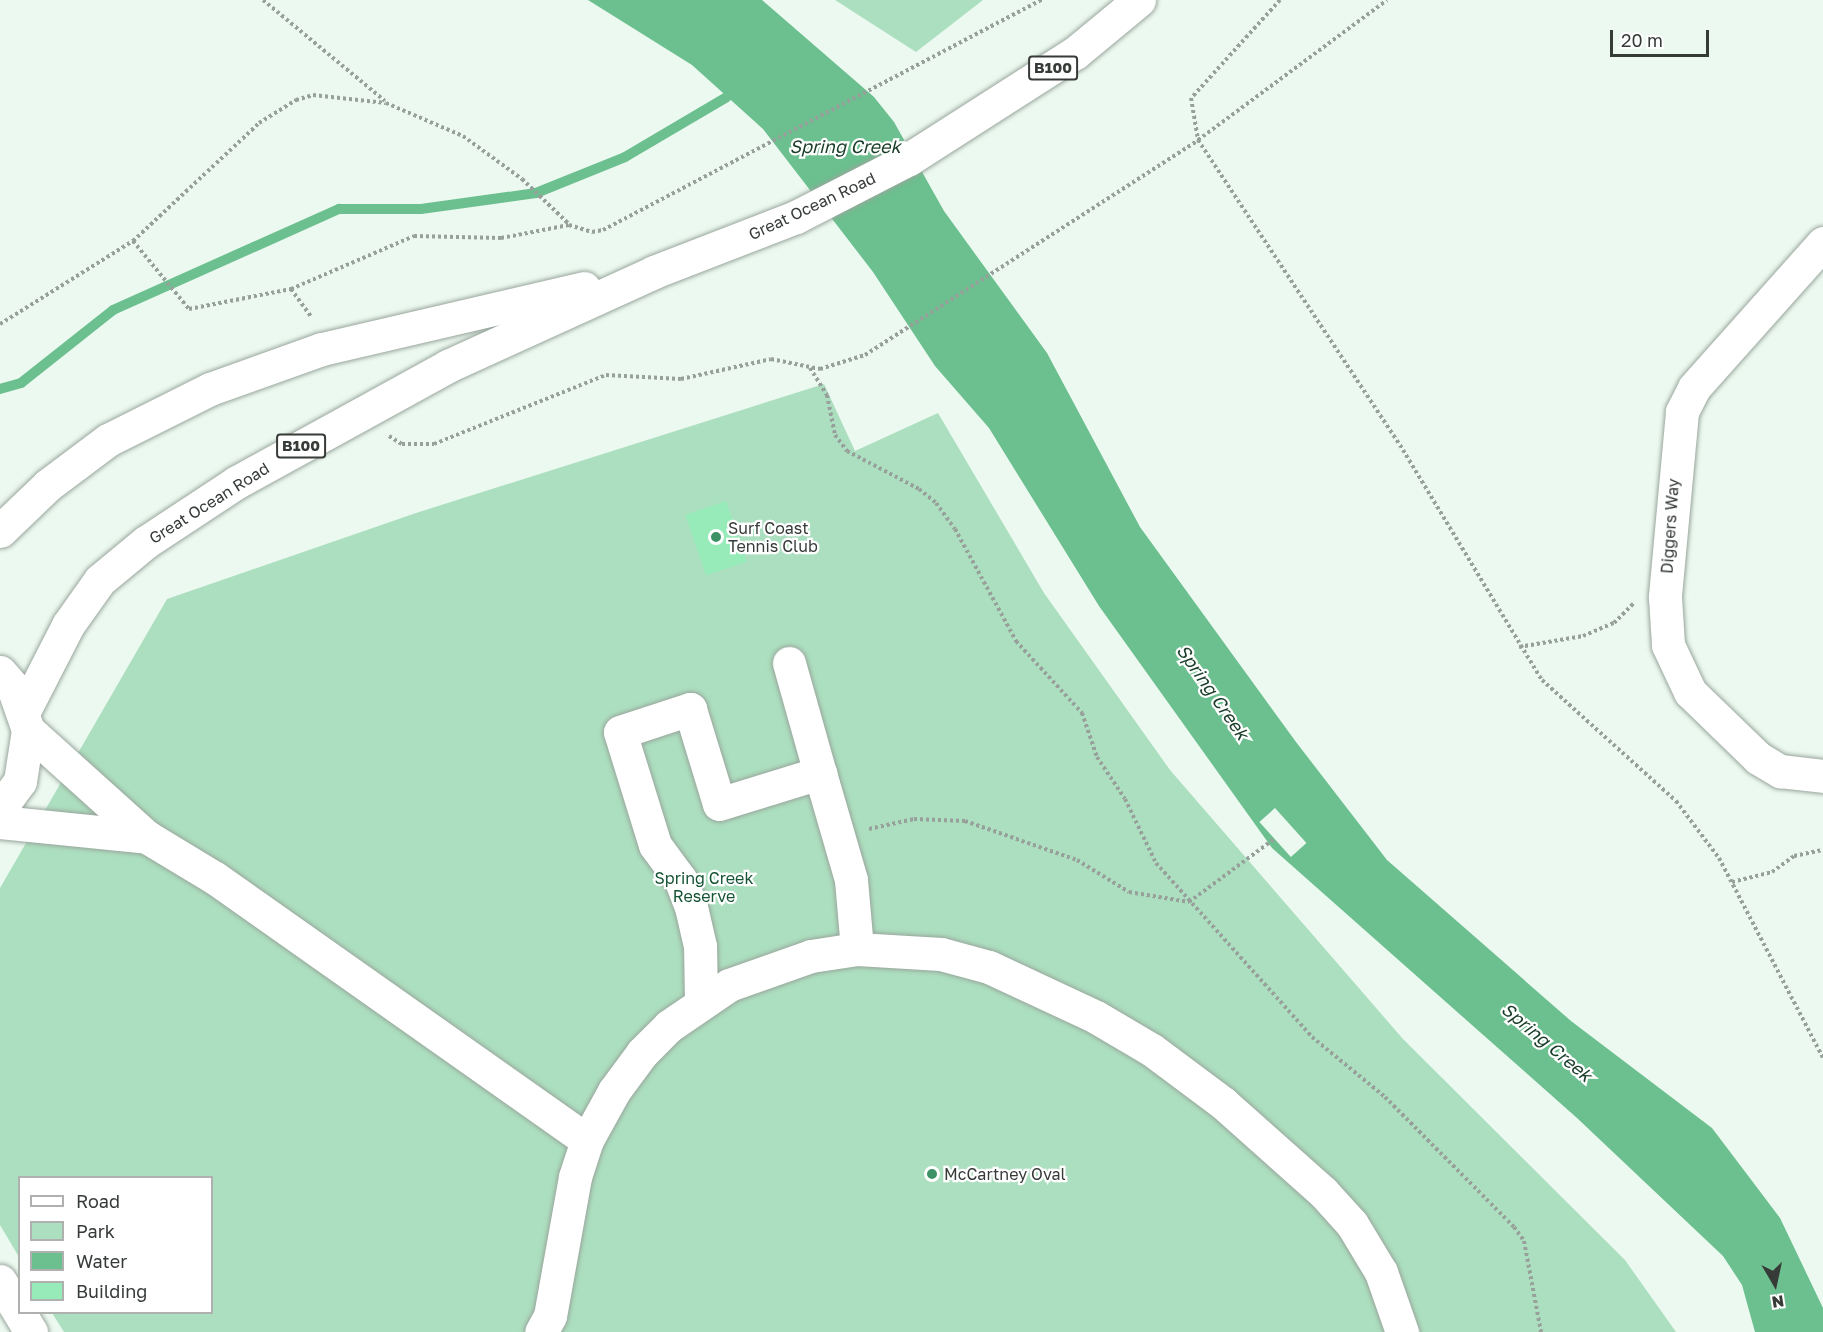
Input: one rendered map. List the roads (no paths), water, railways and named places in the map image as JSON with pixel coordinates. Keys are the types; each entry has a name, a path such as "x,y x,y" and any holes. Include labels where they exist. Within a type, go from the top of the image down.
{"main road":[{"name":"Great Ocean Road","path":"26,720 78,610 119,563 237,482 369,407 654,272 796,217 962,128 1075,54 1139,0"},
{"name":"Diggers Way","path":"1823,243 1694,388 1682,412 1665,597 1668,645 1690,692 1758,758 1780,771 1823,776"},
{"name":"Great Ocean Road","path":"0,531 48,485 108,440 255,370 376,336 654,272"},
{"path":"789,663 851,880 857,949"},
{"path":"0,672 26,720 147,837 215,879 587,1140"},
{"path":"701,1001 700,946 692,907 680,879 655,845 620,732 690,709 719,804 820,773"},
{"name":"B100","path":"0,809 20,781 26,720"},
{"path":"0,822 147,837"},
{"path":"541,1332 550,1316 575,1177 587,1140 614,1091 642,1053 701,1001 769,969 857,949 941,954 989,967 1096,1017 1152,1050 1272,1144 1352,1224 1381,1272 1402,1332"},
{"path":"0,1281 18,1310"},
{"path":"21,1314 32,1332"}],"water":[{"name":"Spring Creek","path":"588,0 762,0 874,97 894,122 944,211 1047,353 1140,527 1296,742 1387,860 1571,1021 1712,1128 1780,1218 1823,1308 1823,1332 1755,1332 1742,1285 1723,1256 1577,1118 1272,848 1099,606 989,428 935,366 873,272 763,129 692,65"}],"waterway":[{"path":"0,389 21,383 113,310 339,209 421,209 536,193 625,157 727,97"}],"place":[{"name":"Surf Coast Tennis Club","path":"716,537"},
{"name":"McCartney Oval","path":"932,1174"}],"park label":[{"name":"Spring Creek Reserve","path":"704,887"}]}
